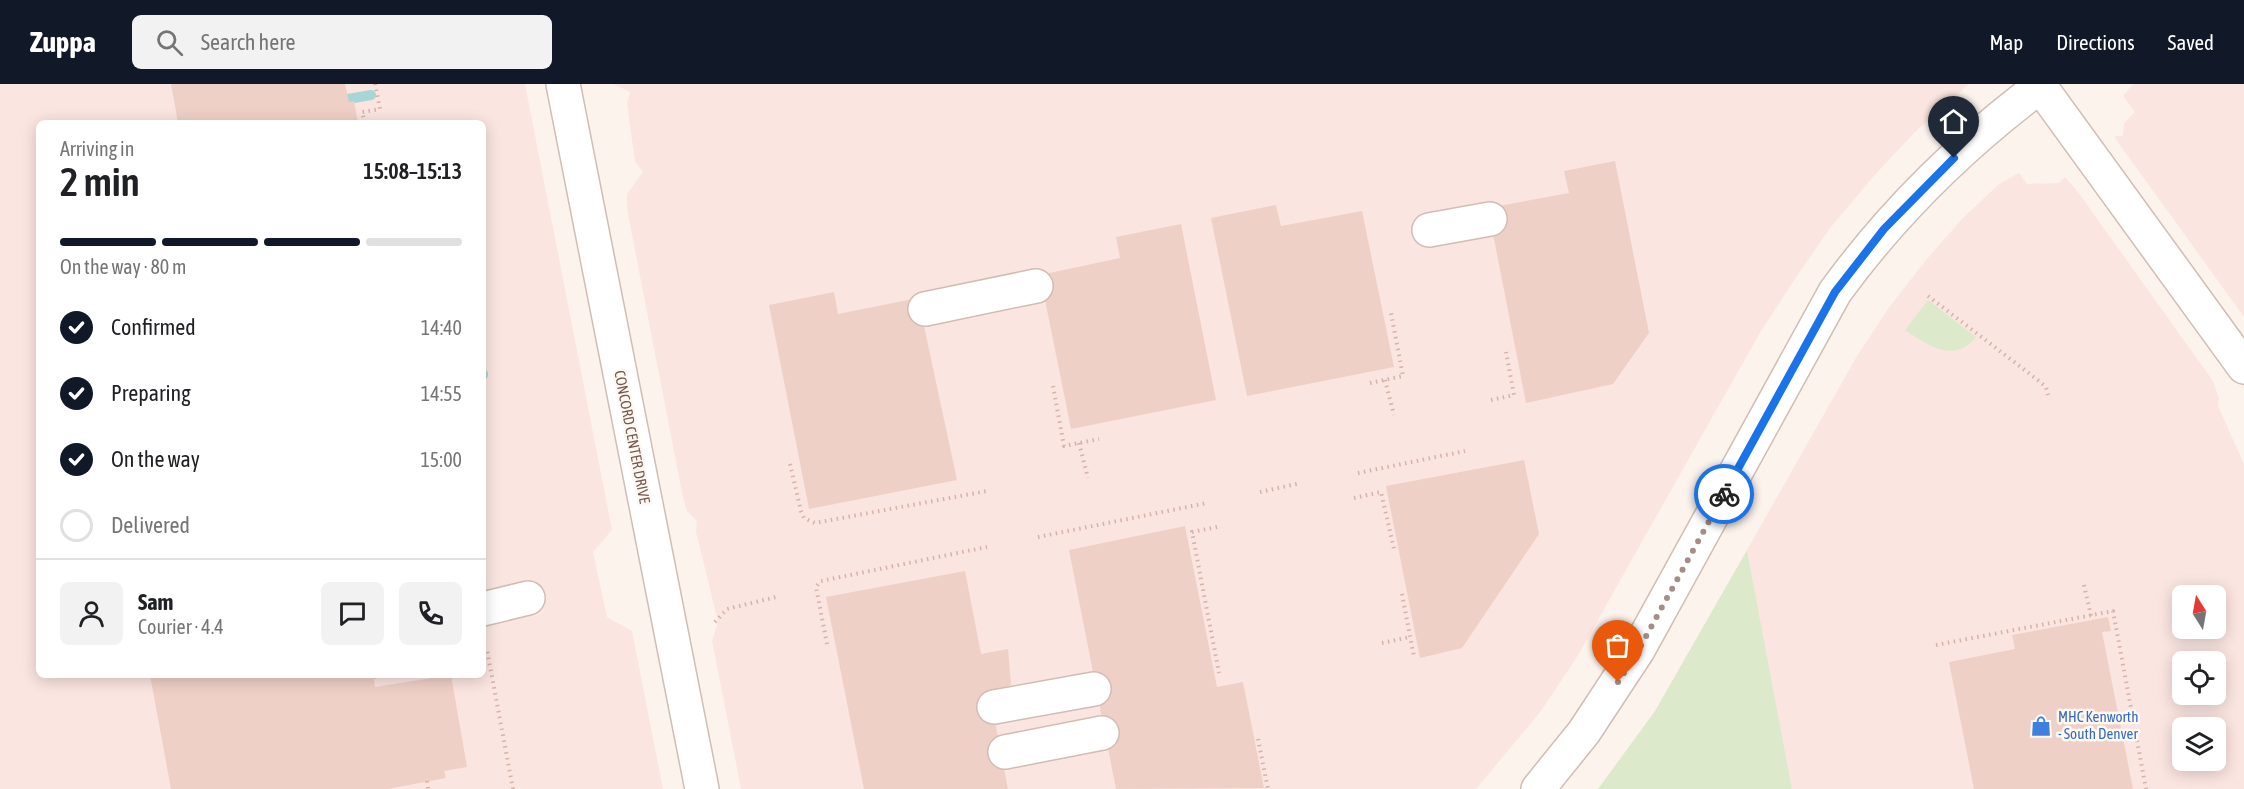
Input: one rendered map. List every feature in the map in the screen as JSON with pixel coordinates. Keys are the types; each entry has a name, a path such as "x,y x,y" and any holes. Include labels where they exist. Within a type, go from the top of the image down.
{"street":[{"name":"CONCORD CENTER DRIVE","path":"562,84 702,789"},
{"path":"1538,789 1584,732 1638,651 1841,284 1884,229 1940,171 2041,85 2244,367"},
{"path":"1429,230 1490,219"},
{"path":"925,309 1036,286"},
{"path":"486,608 528,598"},
{"path":"994,706 1094,689"},
{"path":"1005,752 1102,733"}],"path":[{"path":"357,113 380,109 375,84"},
{"path":"363,112 364,120"},
{"path":"1928,296 2039,381 2046,387 2049,395"},
{"path":"1370,383 1404,376 1391,313"},
{"path":"1491,400 1514,395 1506,351"},
{"path":"1385,380 1394,415"},
{"path":"1053,386 1064,446 1099,440"},
{"path":"1079,443 1088,478"},
{"path":"1358,473 1465,451"},
{"path":"790,464 801,511 804,518 815,524 987,491"},
{"path":"1260,492 1301,483"},
{"path":"1354,498 1381,492 1394,549"},
{"path":"1038,537 1207,502"},
{"path":"1217,527 1192,532 1219,673"},
{"path":"827,644 816,587 821,581 987,548"},
{"path":"2084,585 2091,616"},
{"path":"1402,594 1414,657"},
{"path":"715,622 721,613 728,609 776,597"},
{"path":"1936,645 2113,611 2146,789"},
{"path":"1382,643 1411,637"},
{"path":"486,650 513,789"},
{"path":"1258,739 1268,789"},
{"path":"427,781 428,789"}],"shaded area":[{"path":"0,84 525,84 612,530 593,552 607,617 632,631 663,789 0,789"},
{"path":"613,84 1969,84 1914,133 1830,228 1761,331 1577,657 1541,711 1476,789 741,789 712,641 718,622 696,532 697,521 687,511 683,498 627,209 627,194 643,172 635,162 627,104 630,92"},
{"path":"2133,84 2244,84 2244,317 2117,141 2115,136 2123,136 2124,123 2135,112 2123,96"},
{"path":"2019,173 2027,184 2059,183 2065,177 2213,381 2219,398 2218,406 2244,464 2244,789 1792,789 1747,550 1857,356 1890,306 1962,219 1999,184"}],"green space":[{"path":"1928,300 1976,337 1959,350 1950,351 1941,350 1923,342 1905,330"},
{"path":"1747,550 1792,789 1598,789 1655,711"}],"building":[{"path":"171,84 345,84 349,102 354,101 357,120 177,120"},
{"path":"1615,161 1649,333 1613,384 1526,403 1488,208 1569,193 1564,171"},
{"path":"1276,205 1281,226 1362,211 1394,367 1247,396 1211,218"},
{"path":"1181,224 1216,400 1071,429 1040,275 1120,258 1116,237"},
{"path":"834,292 838,314 918,298 957,480 809,509 769,305"},
{"path":"1524,460 1539,534 1462,648 1420,658 1386,486"},
{"path":"1185,526 1217,687 1243,682 1264,788 1116,789 1069,550"},
{"path":"965,571 981,654 1008,649 1011,685 990,696 1008,789 864,789 826,597"},
{"name":"MHC Kenworth - South Denver","path":"2108,617 2111,631 2102,632 2133,789 1974,789 1949,662 2015,649 2012,635"},
{"path":"151,678 374,678 375,687 432,678 452,678 467,767 444,771 446,778 388,789 171,789"}],"waterway":[{"path":"348,99 371,95"}],"way so far":[{"path":"1618,682 1638,651 1724,494"}],"place":[{"name":"MHC Kenworth - South Denver","path":"2041,726"}],"route":[{"path":"1724,494 1835,292 1884,229 1912,198 1954,158"}]}
